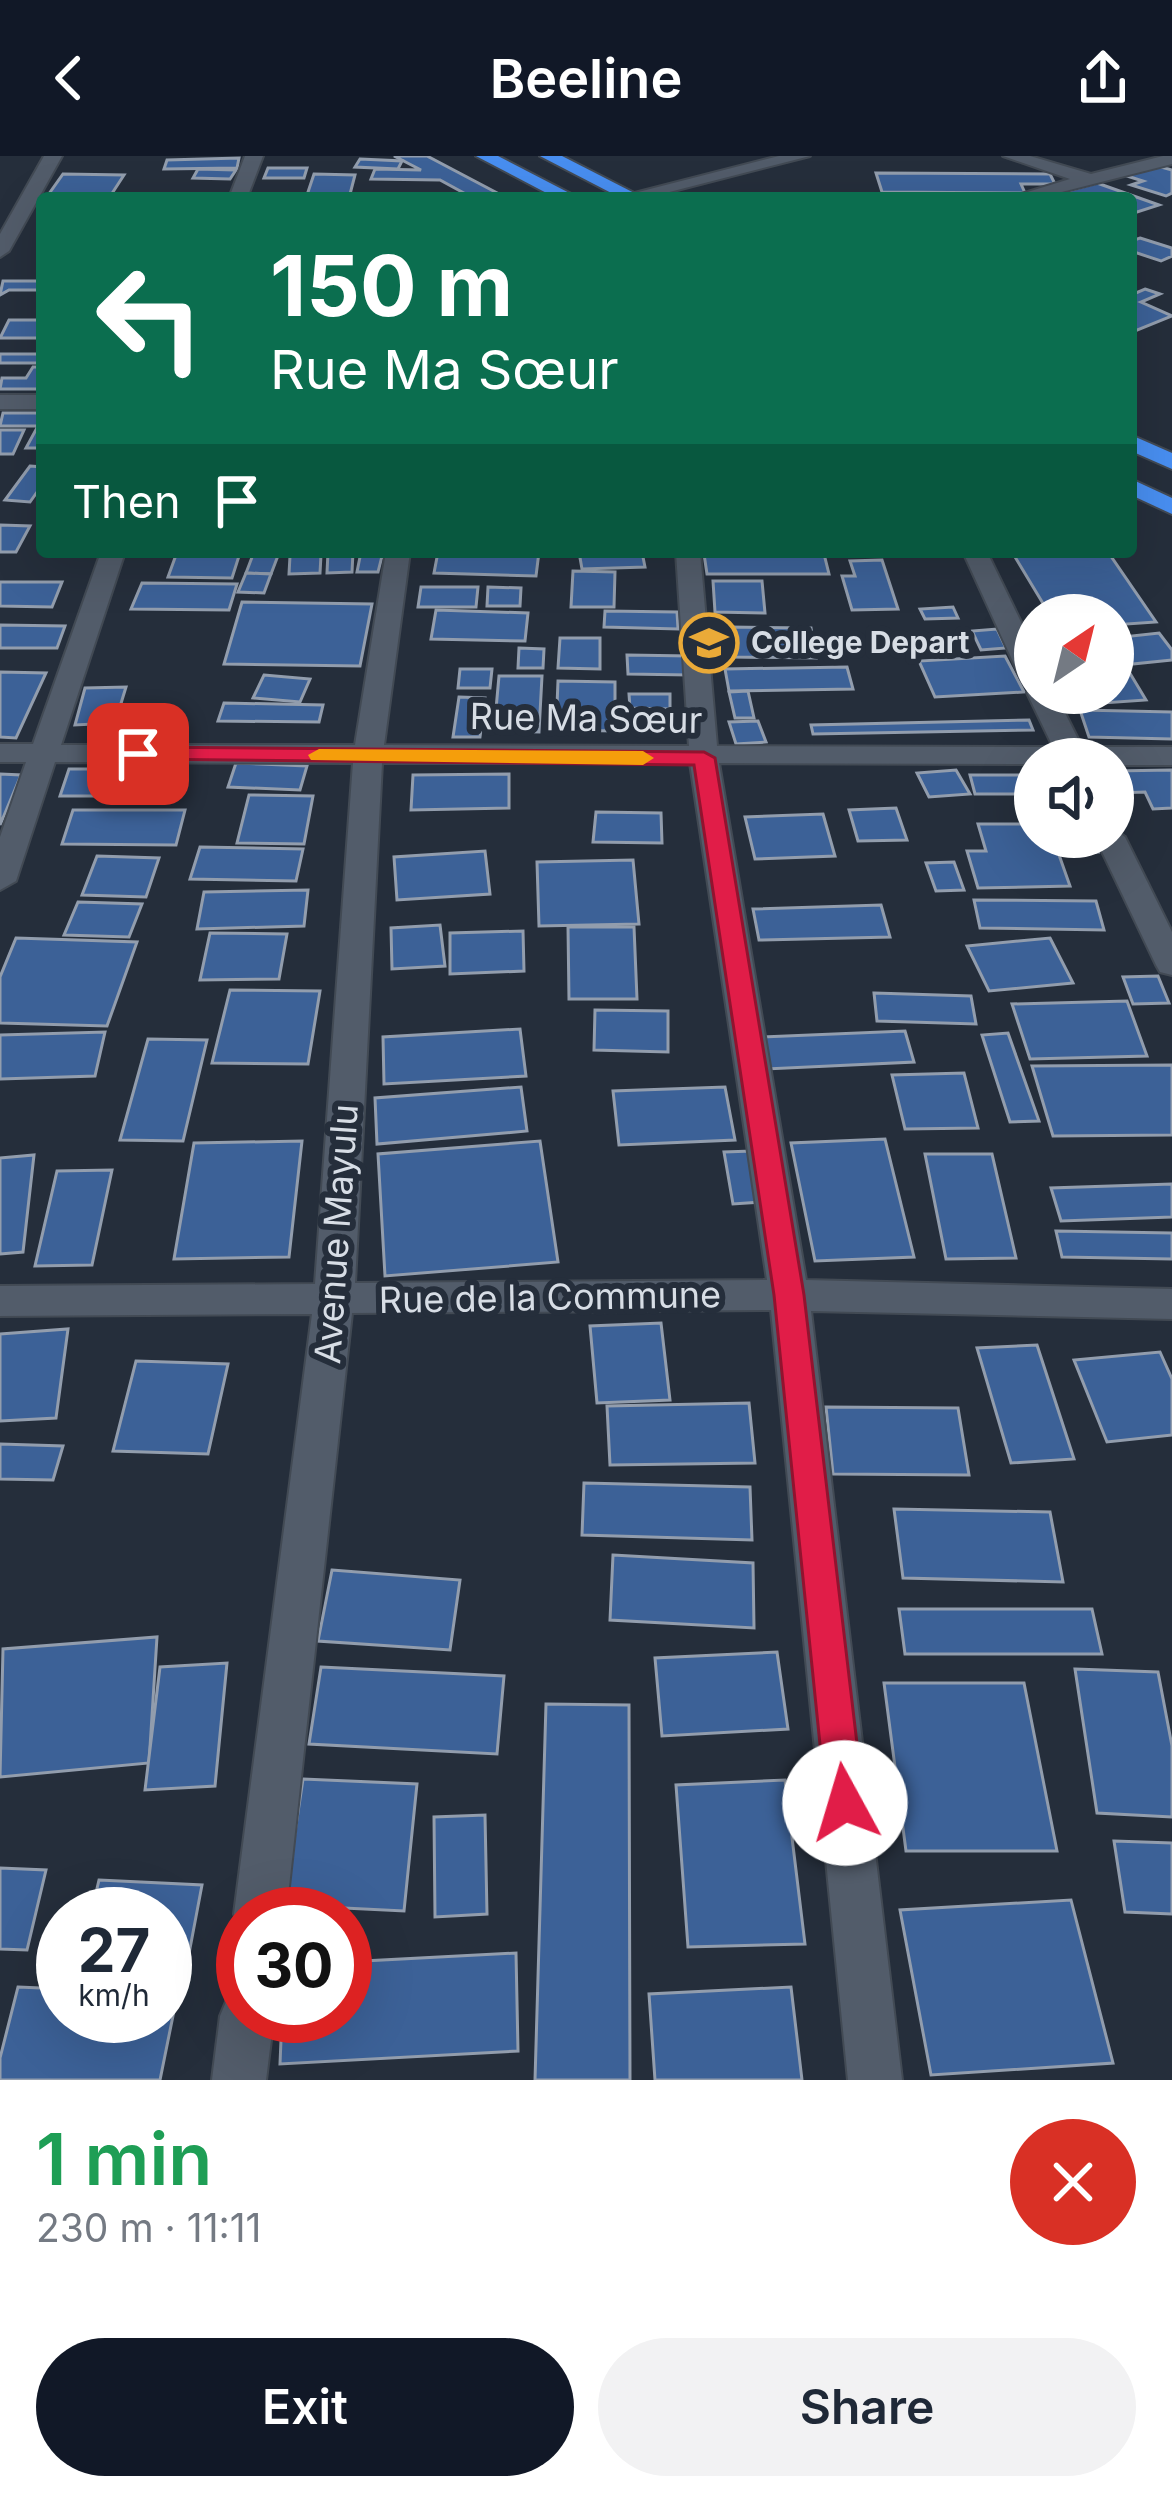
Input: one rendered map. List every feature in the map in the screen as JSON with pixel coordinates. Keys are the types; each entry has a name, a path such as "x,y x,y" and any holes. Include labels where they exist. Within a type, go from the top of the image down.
{"highway":[{"path":"485,156 558,192"},
{"path":"549,156 618,192"},
{"path":"1137,445 1172,462"},
{"path":"1137,489 1172,507"}],"street":[{"path":"39,192 53,156"},
{"path":"240,192 254,156"},
{"path":"654,192 801,156"},
{"path":"1012,156 1091,180"},
{"path":"1042,192 1172,159"},
{"path":"0,209 32,209"},
{"path":"0,251 32,209"},
{"path":"0,402 36,403"},
{"path":"0,881 111,558"},
{"name":"Avenue Mayulu","path":"263,1887 334,1299 368,755 397,558"},
{"path":"688,558 704,758 789,1295 875,2080"},
{"path":"978,558 1014,635"},
{"name":"Rue Ma Sœur","path":"0,753 1014,759"},
{"name":"Rue Ma Sœur","path":"1134,757 1172,756"},
{"path":"1120,858 1172,964"},
{"name":"Rue de la Commune","path":"0,1300 789,1295 1172,1304"},
{"path":"239,2080 244,2043"}],"building":[{"path":"394,156 427,156 495,192 462,192 440,180 371,179 375,169 421,170"},
{"path":"239,158 237,168 164,169 167,160"},
{"path":"360,159 402,161 398,169 355,167"},
{"path":"1154,165 1172,170 1172,193 1166,196 1131,185 1143,181 1127,176"},
{"path":"268,168 307,168 304,178 264,178"},
{"path":"198,169 236,170 230,179 193,178"},
{"path":"876,173 1050,174 1055,184 1021,184 1025,192 882,192"},
{"path":"63,174 124,175 113,192 50,192"},
{"path":"314,174 355,175 351,192 308,192"},
{"path":"1097,183 1122,192 1063,192"},
{"path":"1137,197 1159,205 1137,212"},
{"path":"1137,239 1172,248 1172,256 1161,261 1137,253"},
{"path":"3,281 36,281 36,290 9,290 0,295"},
{"path":"1145,289 1160,294 1141,302 1172,316 1137,330 1137,292"},
{"path":"9,320 36,320 36,338 0,338"},
{"path":"0,354 36,354 36,363 0,363"},
{"path":"36,367 36,389 0,389 2,378 26,378"},
{"path":"3,413 36,413 36,426 0,426"},
{"path":"0,430 24,430 13,454 0,454"},
{"path":"36,430 36,448 26,448"},
{"path":"30,466 36,466 36,494 30,502 5,500"},
{"path":"0,525 30,526 16,552 0,552"},
{"path":"175,558 238,558 232,578 168,577"},
{"path":"252,558 277,558 271,574 246,573"},
{"path":"290,558 321,558 320,573 289,574"},
{"path":"328,558 353,558 352,572 327,573"},
{"path":"360,558 382,558 378,572 357,572"},
{"path":"437,558 538,558 536,576 434,573"},
{"path":"580,558 643,558 645,567 582,569"},
{"path":"705,558 825,558 829,574 707,574"},
{"path":"1016,558 1112,558 1156,622 1134,624 1134,594 1037,594"},
{"path":"882,560 898,609 852,610 842,576 855,576 850,561"},
{"path":"573,571 615,572 614,607 571,607"},
{"path":"246,573 271,574 264,593 238,592"},
{"path":"713,581 762,581 765,613 715,612"},
{"path":"0,582 62,582 52,607 0,606"},
{"path":"142,583 237,584 229,610 131,609"},
{"path":"421,587 478,587 476,607 418,607"},
{"path":"488,587 521,588 520,606 487,606"},
{"path":"242,602 372,604 360,666 224,664"},
{"path":"953,607 958,618 925,619 920,609"},
{"path":"436,610 528,613 525,641 431,639"},
{"path":"605,611 677,612 678,629 604,627"},
{"path":"0,625 65,626 57,648 0,648"},
{"path":"729,627 811,628 816,658 732,657"},
{"path":"997,629 1006,648 981,650 972,631"},
{"path":"1159,633 1172,650 1172,660 1134,664 1134,636"},
{"path":"560,638 600,638 600,669 558,668"},
{"path":"519,648 544,649 543,668 518,668"},
{"path":"627,655 689,656 689,675 628,674"},
{"path":"1005,656 1014,673 1014,693 935,697 919,661"},
{"path":"847,667 853,689 729,691 725,669"},
{"path":"460,669 492,669 490,688 458,688"},
{"path":"0,672 46,673 16,738 0,737"},
{"path":"264,675 310,679 300,702 253,698"},
{"path":"499,676 542,676 539,732 494,731"},
{"path":"1134,680 1146,700 1134,701"},
{"path":"558,681 615,682 615,731 556,730"},
{"path":"126,687 115,723 75,725 85,688"},
{"path":"748,691 754,718 735,718 729,692"},
{"path":"629,694 670,694 670,709 630,708"},
{"path":"459,697 485,698 480,737 453,737"},
{"path":"224,703 323,705 319,722 218,721"},
{"path":"1172,712 1172,739 1089,737 1081,714"},
{"path":"1029,720 1033,730 813,734 811,725"},
{"path":"758,721 766,742 736,744 729,722"},
{"path":"236,763 307,766 300,790 228,787"},
{"path":"69,769 147,769 140,796 60,796"},
{"path":"956,770 970,794 929,797 917,773"},
{"path":"1172,770 1172,808 1153,809 1145,792 1134,792 1134,771"},
{"path":"0,774 21,775 0,825"},
{"path":"509,774 509,808 411,810 413,775"},
{"path":"970,775 1014,775 1014,794 975,794"},
{"path":"249,795 313,796 304,844 237,843"},
{"path":"896,808 907,840 858,841 849,810"},
{"path":"73,810 185,810 176,845 62,844"},
{"path":"596,812 661,813 662,843 593,842"},
{"path":"823,814 835,856 755,859 745,817"},
{"path":"978,824 1014,824 1014,858 1060,858 1070,886 978,888 967,851 986,851"},
{"path":"200,847 303,849 296,881 190,879"},
{"path":"485,851 490,894 397,900 394,857"},
{"path":"97,856 159,858 146,897 82,895"},
{"path":"633,860 639,924 539,926 537,862"},
{"path":"954,862 964,890 936,891 926,863"},
{"path":"308,890 304,926 197,929 204,892"},
{"path":"974,900 1096,901 1104,930 980,928"},
{"path":"78,902 142,904 129,937 64,935"},
{"path":"881,905 890,937 759,940 753,909"},
{"path":"440,925 445,966 392,969 391,928"},
{"path":"568,927 634,927 637,999 569,999"},
{"path":"523,931 524,971 450,974 450,933"},
{"path":"210,933 287,934 279,979 200,980"},
{"path":"16,938 137,942 107,1026 0,1023 0,977"},
{"path":"1050,938 1073,983 989,991 967,946"},
{"path":"1158,976 1169,1003 1133,1004 1123,977"},
{"path":"230,990 320,991 308,1064 212,1063"},
{"path":"874,993 971,996 976,1024 877,1021"},
{"path":"1127,1001 1147,1056 1030,1059 1012,1004"},
{"path":"595,1010 668,1011 668,1052 594,1050"},
{"path":"520,1029 526,1076 384,1084 383,1037"},
{"path":"905,1031 914,1062 766,1069 759,1037"},
{"path":"105,1032 95,1076 0,1079 0,1035"},
{"path":"1008,1033 1039,1121 1010,1122 982,1035"},
{"path":"148,1039 207,1040 183,1141 120,1140"},
{"path":"1172,1065 1172,1135 1053,1136 1032,1066"},
{"path":"964,1073 978,1128 905,1129 892,1075"},
{"path":"521,1087 527,1131 377,1144 375,1098"},
{"path":"725,1087 735,1140 619,1145 613,1091"},
{"path":"885,1139 914,1257 815,1261 791,1143"},
{"path":"302,1141 289,1257 174,1259 194,1143"},
{"path":"540,1141 558,1262 385,1276 378,1154"},
{"path":"752,1151 761,1202 733,1204 724,1152"},
{"path":"925,1154 992,1154 1016,1258 946,1259"},
{"path":"34,1155 23,1252 0,1254 0,1158"},
{"path":"112,1170 92,1265 35,1266 57,1171"},
{"path":"1172,1184 1172,1217 1061,1221 1051,1188"},
{"path":"1056,1231 1172,1233 1172,1259 1062,1257"},
{"path":"661,1323 670,1400 597,1403 590,1326"},
{"path":"68,1329 56,1418 0,1421 0,1334"},
{"path":"1037,1345 1074,1459 1011,1463 977,1348"},
{"path":"1160,1352 1172,1379 1172,1435 1107,1442 1074,1360"},
{"path":"136,1361 228,1364 208,1454 113,1451"},
{"path":"749,1403 755,1463 610,1465 607,1406"},
{"path":"826,1407 958,1408 969,1475 833,1474"},
{"path":"0,1444 63,1446 53,1480 0,1479"},
{"path":"584,1483 750,1487 752,1540 582,1535"},
{"path":"894,1509 1050,1512 1063,1582 903,1578"},
{"path":"613,1555 753,1563 754,1628 610,1620"},
{"path":"332,1570 460,1580 450,1650 318,1641"},
{"path":"899,1609 1092,1609 1102,1654 905,1654"},
{"path":"157,1637 149,1763 0,1777 3,1649"},
{"path":"777,1652 788,1729 662,1736 655,1658"},
{"path":"227,1663 215,1786 145,1790 160,1667"},
{"path":"321,1667 504,1676 497,1754 309,1744"},
{"path":"1075,1669 1158,1672 1172,1746 1172,1817 1097,1813"},
{"path":"884,1683 1024,1683 1057,1851 906,1851"},
{"path":"546,1704 629,1705 630,2080 535,2080"},
{"path":"303,1779 417,1784 404,1911 372,1909 372,1887 287,1887"},
{"path":"785,1780 805,1944 688,1947 676,1785"},
{"path":"485,1815 487,1914 435,1917 434,1817"},
{"path":"1114,1841 1172,1843 1172,1914 1125,1912"},
{"path":"0,1868 46,1870 42,1887 36,1887 27,1950 0,1949"},
{"path":"99,1880 202,1885 192,1938 192,1887 97,1887"},
{"path":"1071,1900 1113,2063 931,2075 900,1910"},
{"path":"516,1953 518,2051 280,2064 281,2043 372,2043 372,1961"},
{"path":"18,1987 36,1988 36,2043 167,2043 160,2080 0,2080 0,2058"},
{"path":"791,1987 802,2080 655,2080 649,1994"}],"slow traffic":[{"path":"319,755 643,758"}],"place":[{"name":"College Depart","path":"709,643"}],"route":[{"path":"138,754 704,758 789,1295 845,1803"}]}
